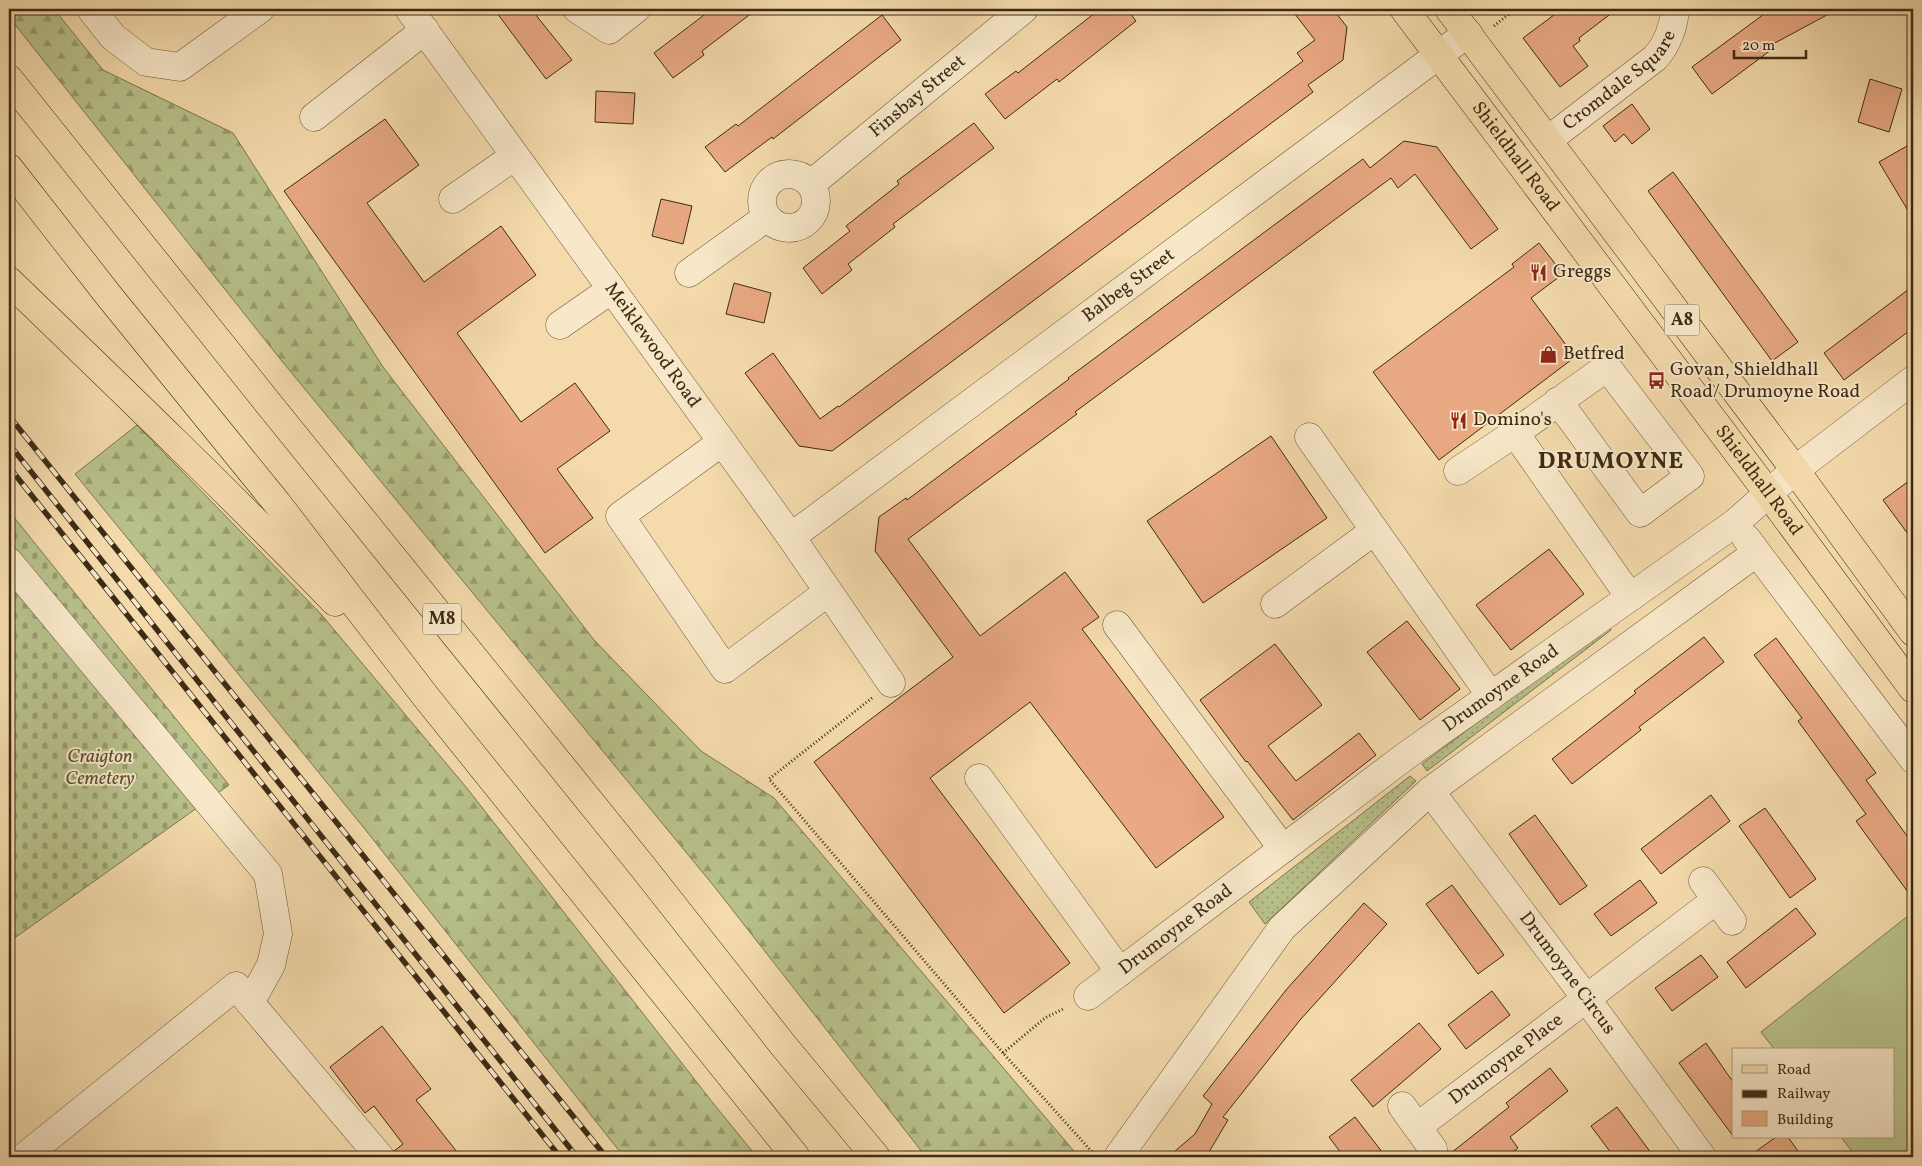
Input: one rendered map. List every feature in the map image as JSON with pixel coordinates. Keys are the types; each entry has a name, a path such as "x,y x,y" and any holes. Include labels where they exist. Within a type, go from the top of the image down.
{"main road":[{"name":"Shieldhall Road","path":"1404,9 1913,689"},
{"name":"Shieldhall Road","path":"1450,9 1477,27 1548,140 1795,470 1913,632"},
{"name":"M8","path":"9,79 642,866 783,1045 876,1157"},
{"path":"9,168 109,296 277,502 426,697 796,1157"},
{"path":"9,281 246,511 426,697"}],"street":[{"path":"91,9 113,38 146,62 180,67 260,9"},
{"path":"577,9 609,30 636,9"},
{"name":"Finsbay Street","path":"811,184 1024,9"},
{"name":"Cromdale Square","path":"1548,140 1655,58 1663,49 1672,26 1675,9"},
{"path":"314,117 417,20"},
{"name":"Meiklewood Road","path":"417,20 791,537 891,684"},
{"name":"Balbeg Street","path":"791,537 1477,27"},
{"path":"453,200 515,156"},
{"path":"795,174 811,184 816,200 815,208 805,223 798,227 781,227 767,217 763,209 762,199 764,190 776,176 795,174"},
{"path":"689,273 767,217"},
{"path":"560,325 612,289"},
{"path":"1458,471 1515,433 1558,401 1607,367 1690,476 1640,513 1558,401"},
{"name":"Drumoyne Road","path":"1088,996 1407,755 1735,523 1795,470 1913,380"},
{"path":"1515,433 1630,597"},
{"path":"1309,437 1490,696"},
{"path":"722,442 620,516 725,669 828,592"},
{"path":"1735,523 1913,759"},
{"path":"1275,604 1374,531"},
{"path":"1118,1157 1282,928 1430,791 1756,553"},
{"path":"9,562 268,874 278,934 271,965 250,1003"},
{"path":"1117,625 1283,849"},
{"path":"979,778 1120,972"},
{"name":"Drumoyne Circus","path":"1430,791 1586,998 1702,1157"},
{"name":"Drumoyne Place","path":"1433,1149 1410,1116 1586,998 1717,901"},
{"path":"24,1157 236,986 380,1157"}],"path":[{"path":"1477,27 1492,28 1515,9"},
{"path":"891,684 769,779 1003,1053 1097,1157"},
{"path":"1003,1053 1045,1018 1088,996"}],"green space":[{"path":"9,9 54,9 103,70 233,133 383,367 594,640 701,751 774,798 1079,1157 926,1157 713,885 281,360 9,17"},
{"path":"137,425 320,613 466,787 757,1157 624,1157 364,828 75,474"},
{"name":"Craigton Cemetery","path":"9,511 229,785 9,942"},
{"path":"1608,624 1611,630 1427,771 1422,764"},
{"path":"1410,776 1416,781 1265,924 1249,902"},
{"path":"1913,912 1913,1157 1856,1157 1842,1138 1894,1138 1894,1048 1773,1048 1761,1032"}],"building":[{"path":"494,9 531,9 572,60 546,79"},
{"path":"712,9 757,9 702,51 704,55 673,78 654,53"},
{"path":"1100,9 1127,9 1136,21 1059,82 1057,79 1005,119 985,94 1016,71 1018,73"},
{"path":"1291,9 1333,9 1347,27 1343,60 1308,85 1313,92 832,451 799,446 745,373 773,353 820,419 839,407 1303,61 1297,53 1315,40"},
{"path":"1562,9 1617,9 1579,38 1580,41 1573,46 1588,66 1560,87 1523,38"},
{"path":"1771,9 1838,9 1773,44 1775,47 1712,94 1692,67"},
{"path":"882,15 901,40 773,139 772,137 725,172 705,147 736,124 738,126"},
{"path":"1870,79 1902,89 1889,132 1858,122"},
{"path":"596,91 635,93 633,124 595,122"},
{"path":"1632,104 1650,129 1632,144 1624,134 1615,142 1603,126"},
{"path":"385,119 419,165 367,203 424,282 501,226 536,275 457,333 521,422 575,383 610,431 557,469 593,518 545,553 284,191"},
{"path":"974,123 994,148 893,224 895,227 848,264 852,270 822,294 803,268 850,231 846,226 899,184 897,181"},
{"path":"1404,141 1437,147 1498,229 1471,249 1415,174 1398,188 1391,178 1075,412 1077,414 908,539 980,636 1065,572 1099,617 1082,629 1224,817 1156,868 1030,702 930,778 1070,963 1004,1013 814,762 953,657 875,551 879,517 906,498 907,500 1363,159 1370,168"},
{"path":"1907,146 1913,156 1913,219 1879,162"},
{"path":"1673,172 1798,342 1772,361 1648,191"},
{"path":"661,199 692,206 683,244 652,236"},
{"path":"1539,243 1563,274 1531,298 1575,357 1439,460 1373,372 1514,267 1512,264"},
{"path":"734,283 771,293 764,323 726,314"},
{"path":"1913,286 1913,328 1844,380 1824,353"},
{"path":"1271,436 1327,518 1203,603 1147,521"},
{"path":"1913,478 1913,541 1883,500"},
{"path":"1549,549 1584,594 1511,650 1476,605"},
{"path":"1407,621 1460,689 1420,720 1367,652"},
{"path":"1704,637 1724,662 1639,727 1641,730 1572,784 1552,759 1636,693 1634,691"},
{"path":"1776,638 1876,773 1866,780 1913,844 1913,899 1856,821 1866,814 1798,721 1802,718 1754,655"},
{"path":"1275,644 1322,705 1268,746 1296,781 1359,733 1376,755 1293,820 1246,762 1200,700"},
{"path":"1711,795 1730,821 1661,874 1641,849"},
{"path":"1765,808 1816,879 1790,898 1739,826"},
{"path":"1535,815 1587,886 1560,905 1509,834"},
{"path":"1640,880 1657,903 1611,936 1594,914"},
{"path":"1452,885 1504,955 1478,974 1426,904"},
{"path":"1364,903 1387,924 1300,1020 1223,1117 1228,1120 1206,1157 1168,1157 1195,1134 1212,1104 1203,1096 1286,990"},
{"path":"1796,908 1816,934 1746,988 1727,962"},
{"path":"1701,955 1718,977 1672,1011 1655,988"},
{"path":"1492,991 1510,1015 1466,1049 1448,1025"},
{"path":"1419,1023 1441,1049 1373,1107 1351,1080"},
{"path":"382,1026 431,1089 416,1100 461,1157 395,1157 394,1151 403,1144 374,1106 365,1113 330,1067"},
{"path":"1706,1043 1732,1081 1732,1135 1679,1063"},
{"path":"1550,1068 1568,1091 1510,1137 1518,1148 1506,1157 1446,1157 1509,1107 1506,1103"},
{"path":"1617,1107 1654,1157 1614,1157 1591,1126"},
{"path":"1355,1117 1386,1157 1344,1157 1329,1137"},
{"path":"1775,1138 1789,1138 1802,1157 1748,1157"}],"railway":[{"path":"9,416 606,1157"},
{"path":"9,444 577,1157"},
{"path":"9,467 560,1157"}],"place":[{"name":"Greggs","path":"1539,272"},
{"name":"Betfred","path":"1549,354"},
{"name":"Govan, Shieldhall Road/ Drumoyne Road","path":"1656,381"},
{"name":"Domino's","path":"1459,420"}],"district":[{"name":"DRUMOYNE","path":"1611,462"}]}
